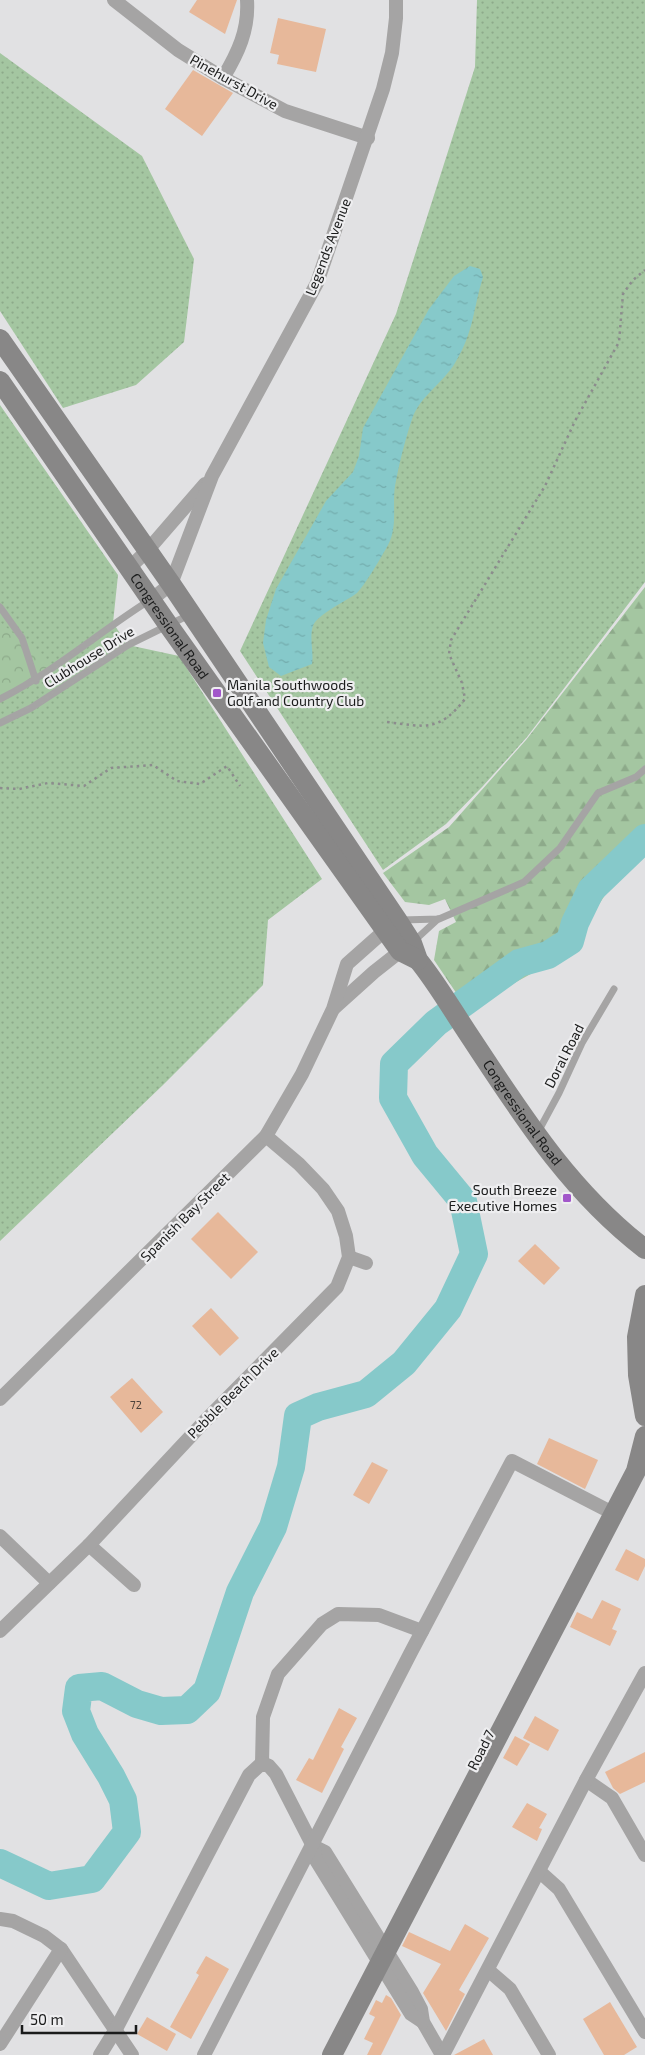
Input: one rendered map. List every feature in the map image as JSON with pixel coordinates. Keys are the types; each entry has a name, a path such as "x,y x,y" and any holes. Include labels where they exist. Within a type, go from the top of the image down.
{"main road":[{"name":"Congressional Road","path":"0,339 268,727 392,924 434,982 536,1134 572,1181 592,1203 613,1224 645,1249"},
{"name":"Congressional Road","path":"0,381 169,626 392,924"},
{"path":"645,1295 636,1337 642,1349 638,1375 645,1416"},
{"name":"Road 7","path":"332,2055 381,1952 605,1509 626,1468 644,1444"},
{"name":"Road 7","path":"322,2055 381,1952 636,1471 644,1444"}],"street":[{"name":"Pinehurst Drive","path":"114,0 178,50 224,78 285,110 368,138"},
{"path":"224,78 240,50 245,29 247,0"},
{"name":"Legends Avenue","path":"171,584 212,476 317,283 368,138 392,53 396,0"},
{"name":"Legends Avenue","path":"129,568 212,476"},
{"path":"151,600 171,584"},
{"name":"Spanish Bay Street","path":"0,1399 266,1136 302,1074 333,1009 347,964 392,924"},
{"name":"Spanish Bay Street","path":"333,1009 410,951"},
{"name":"Pebble Beach Drive","path":"0,1631 89,1545 204,1422 337,1287 348,1257 346,1236 338,1211 322,1189 299,1164 266,1136"},
{"path":"348,1257 366,1263"},
{"path":"204,2055 422,1631 512,1461 605,1509"},
{"path":"0,1536 49,1583"},
{"path":"89,1545 134,1585"},
{"path":"100,2055 116,2029 249,1775 262,1763 263,1717 278,1674 322,1624 338,1614 379,1615 422,1631"},
{"path":"443,2055 540,1872 586,1780 645,1673"},
{"path":"262,1763 269,1766 276,1774 313,1846 316,1860 381,1952 411,2014 423,2022 443,2055"},
{"path":"586,1780 612,1798 645,1855"},
{"path":"540,1872 559,1889 645,2032"},
{"path":"0,1919 13,1922 44,1936 61,1949 132,2055"},
{"path":"0,2044 61,1949"},
{"path":"488,1970 510,1989 550,2055"}],"lane":[{"name":"Clubhouse Drive","path":"0,699 36,680 113,623 151,600"},
{"path":"0,607 22,638 36,680"},
{"name":"Clubhouse Drive","path":"0,723 31,708 128,645 191,614"},
{"path":"392,924 442,918 524,882 560,848 598,793 636,777 645,769"},
{"path":"410,951 442,918"},
{"name":"Doral Road","path":"536,1134 559,1093 582,1044 614,989"}],"path":[{"path":"387,722 426,727 451,717 465,699 462,683 448,654 451,640 545,486 575,421 619,342 623,294 633,280 645,270"},
{"path":"0,788 19,789 48,783 84,786 112,768 153,765 177,781 200,784 227,766 240,786"}],"green space":[{"name":"Manila Southwoods Golf and Country Club","path":"477,0 645,0 645,582 527,737 483,786 446,824 383,870 240,651 396,314 475,67"},
{"path":"0,53 142,156 194,259 184,342 136,385 63,408 0,311"},
{"name":"Manila Southwoods Golf and Country Club","path":"0,405 118,575 113,623 128,645 179,656 322,879 268,920 263,985 163,1085 0,1241"},
{"path":"645,587 645,853 637,858 607,892 587,923 578,948 467,1009 434,960 439,931 456,922 445,899 429,905 405,902 383,873 449,827 526,740"},
{"path":"0,622 63,675 0,697"}],"water":[{"path":"470,266 480,269 483,277 470,331 455,363 420,403 412,419 402,452 395,486 394,523 388,545 357,593 326,612 316,621 311,635 312,664 281,676 269,667 263,643 266,620 276,589 326,501 353,472 359,456 363,428 429,309 454,276"}],"building":[{"path":"197,0 237,0 225,34 189,12"},
{"path":"278,18 326,29 316,72 277,64 279,55 270,53"},
{"path":"193,70 233,93 202,136 165,109"},
{"path":"218,1212 258,1252 231,1279 191,1239"},
{"path":"535,1244 560,1268 544,1285 518,1261"},
{"path":"211,1308 239,1338 220,1356 192,1326"},
{"path":"132,1378 163,1412 141,1433 110,1397"},
{"path":"549,1438 598,1460 585,1489 537,1464"},
{"path":"372,1462 388,1470 369,1504 353,1495"},
{"path":"626,1549 645,1559 645,1566 638,1581 615,1570"},
{"path":"602,1600 621,1609 612,1629 617,1631 610,1646 570,1627 577,1612 592,1619"},
{"path":"339,1708 357,1718 341,1747 344,1749 322,1793 296,1780 309,1758 313,1760"},
{"path":"535,1716 559,1730 548,1751 523,1738"},
{"path":"515,1736 530,1744 517,1766 503,1758"},
{"path":"645,1752 645,1782 620,1794 613,1788 605,1772"},
{"path":"527,1803 547,1814 539,1828 542,1829 537,1841 512,1827"},
{"path":"465,1924 489,1938 459,1990 465,1994 446,2031 423,1993 441,1964 402,1946 409,1932 450,1951"},
{"path":"206,1956 229,1969 191,2039 170,2027 199,1975 196,1973"},
{"path":"386,1995 391,1998 401,2015 381,2055 367,2055 373,2043 364,2039 375,2017 369,2014 376,2000 382,2003"},
{"path":"610,2002 637,2047 624,2055 604,2055 583,2019"},
{"path":"147,2017 176,2034 167,2051 137,2034"},
{"path":"484,2039 493,2055 454,2055"}],"waterway":[{"path":"0,1863 49,1886 92,1879 127,1832 123,1800 111,1776 85,1734 76,1711 79,1688 102,1686 137,1704 161,1711 187,1710 207,1691 240,1592 273,1527 291,1467 298,1416 318,1407 366,1394 404,1363 448,1309 474,1254 463,1201 425,1155 393,1098 394,1064 436,1023 519,963 548,955 570,941 575,923 591,890 645,838"}],"place":[{"name":"Manila Southwoods Golf and Country Club","path":"217,693"},
{"name":"South Breeze Executive Homes","path":"567,1198"}]}
